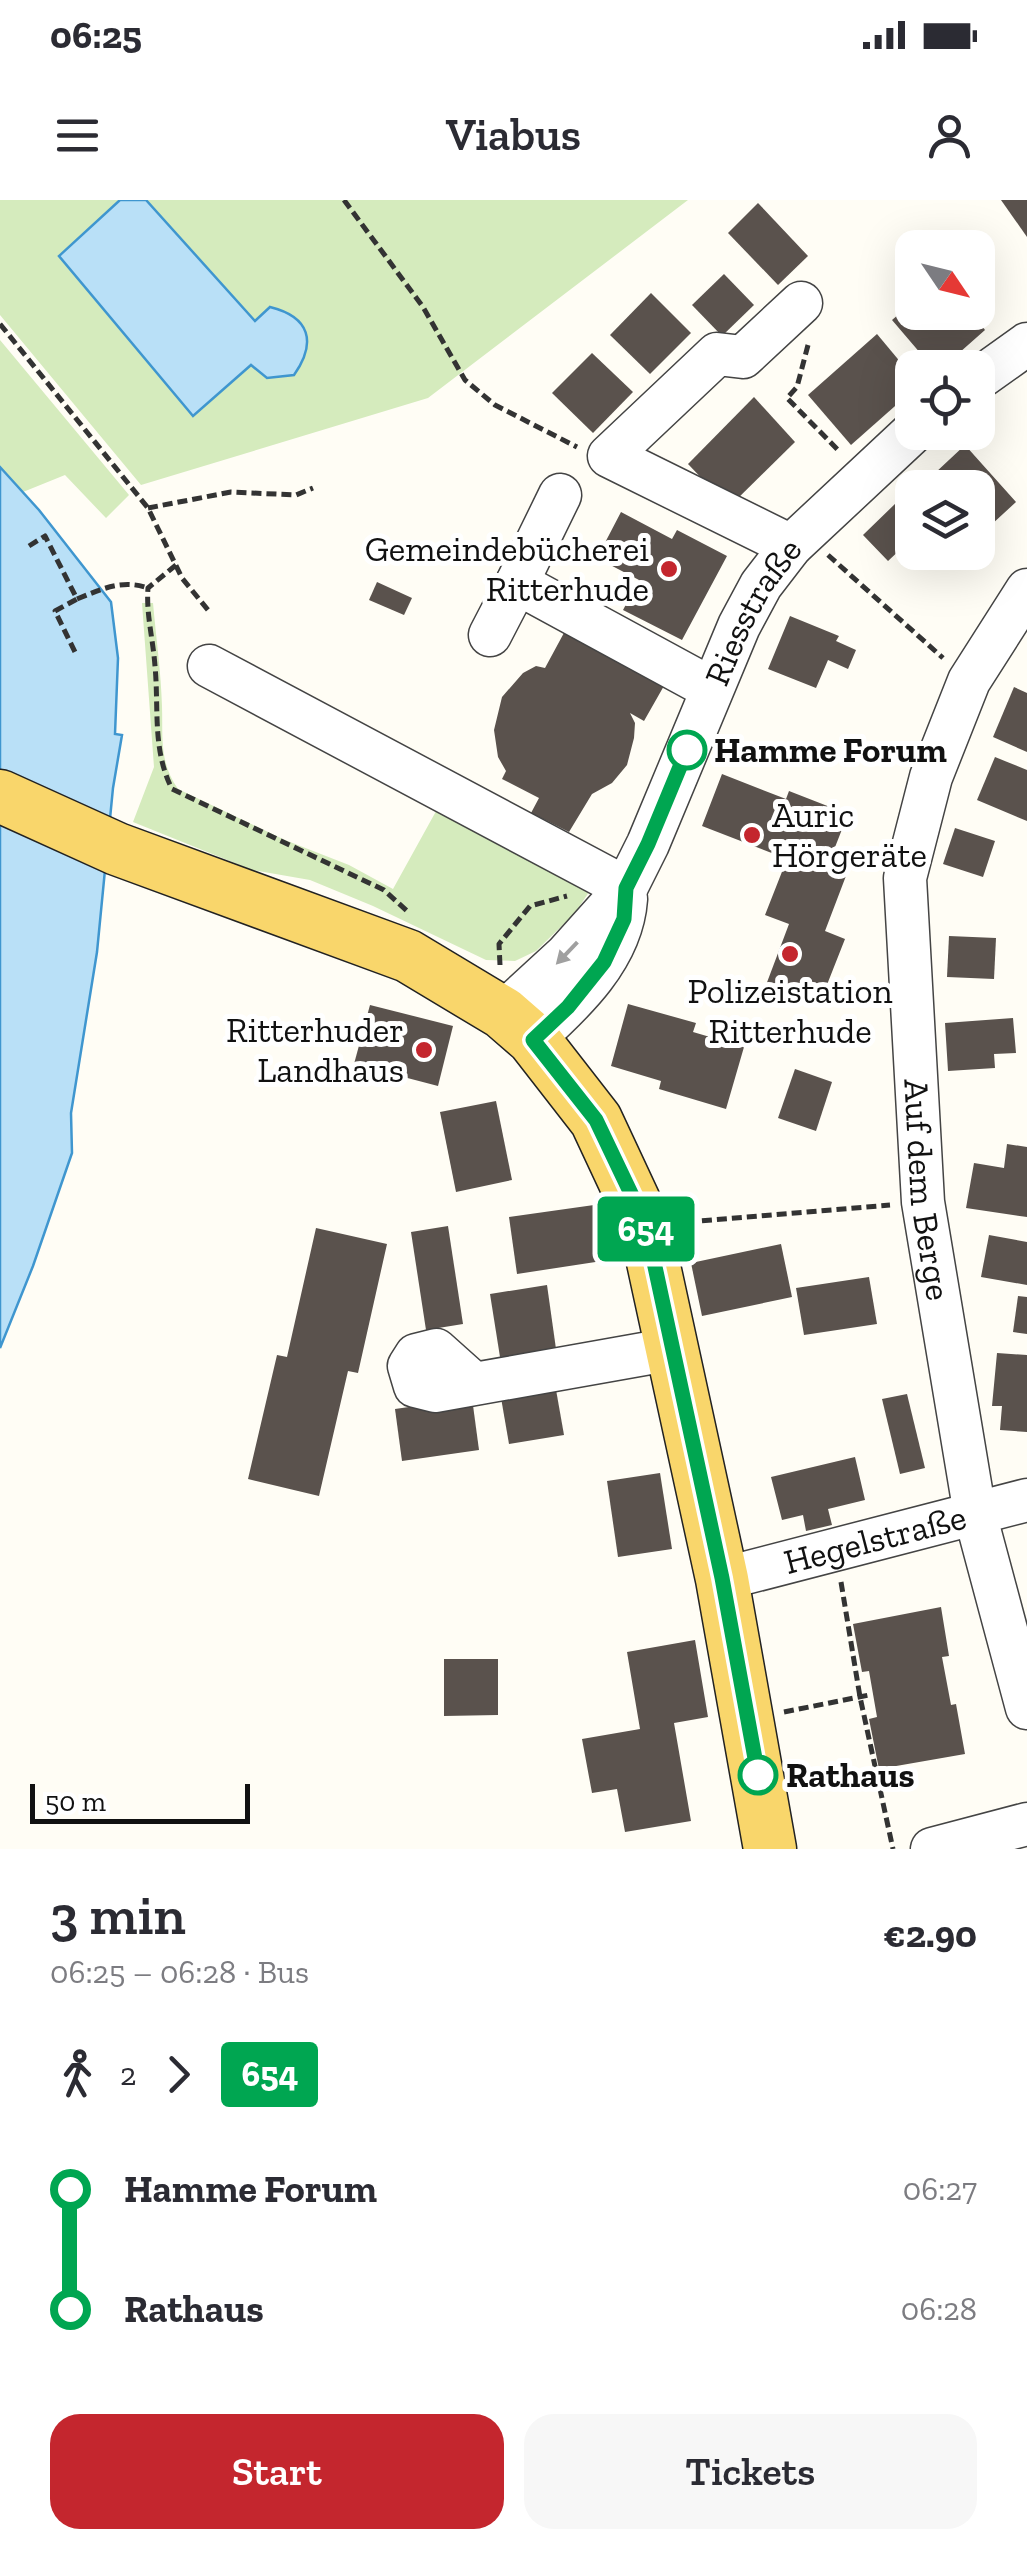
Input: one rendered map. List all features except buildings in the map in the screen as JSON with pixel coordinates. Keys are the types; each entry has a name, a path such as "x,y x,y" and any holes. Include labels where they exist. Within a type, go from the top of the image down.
{"main road":[{"path":"0,796 117,849 408,956 518,1026 596,1120 646,1225 722,1578 770,1849"}],"street":[{"path":"797,539 609,456 718,354 743,357 801,303"},
{"path":"995,367 1027,344"},
{"name":"Riesstraße","path":"518,1026 566,955 626,888 739,626 761,585 797,539 895,448"},
{"path":"490,634 560,496"},
{"path":"516,583 712,689"},
{"name":"Auf dem Berge","path":"1027,590 969,681 931,777 905,878 923,1202 974,1514 1027,1708"},
{"path":"209,666 626,888"},
{"path":"474,1384 672,1350"},
{"name":"Hegelstraße","path":"722,1578 1027,1500"},
{"path":"932,1849 1027,1824"}],"path":[{"path":"344,200 423,307 465,380 494,405 589,453 609,456"},
{"path":"801,303 814,319 797,387 787,398 863,476"},
{"path":"0,324 148,508 182,578 208,610"},
{"path":"148,508 231,492 296,495 312,488"},
{"path":"30,546 44,536 77,599"},
{"path":"797,539 969,681"},
{"path":"176,565 148,588 147,606 155,667 160,766 172,790 384,890 410,913"},
{"path":"77,656 55,611 113,585 133,583 148,588"},
{"path":"646,1225 923,1202"},
{"path":"836,1549 860,1697 892,1849"},
{"path":"747,1720 869,1696"}],"green space":[{"path":"0,200 120,200 59,257 255,321 146,200 688,200 428,398 141,485 0,315"},
{"path":"0,340 129,495 106,518 65,475 23,492 0,467"},
{"path":"142,603 153,603 163,749 178,789 285,840 349,865 393,889 440,804 593,886 575,913 536,951 515,961 486,960 310,880 252,870 133,822 154,767"}],"water":[{"path":"120,200 146,200 255,321 270,307 301,324 306,332 306,352 294,375 267,378 251,365 193,416 59,256"},
{"path":"0,467 111,602 118,658 115,734 122,735 97,952 71,1113 72,1153 0,1348"}],"bus line":[{"name":"654","path":"687,750 626,888 624,919 604,962 568,1007 533,1040 596,1120 646,1225 722,1578 758,1775"}],"place":[{"name":"Gemeindebücherei Ritterhude","path":"669,569"},
{"name":"Hamme Forum","path":"687,750"},
{"name":"Auric Hörgeräte","path":"752,835"},
{"name":"Polizeistation Ritterhude","path":"790,954"},
{"name":"Ritterhuder Landhaus","path":"424,1050"},
{"name":"Rathaus","path":"758,1775"}]}
